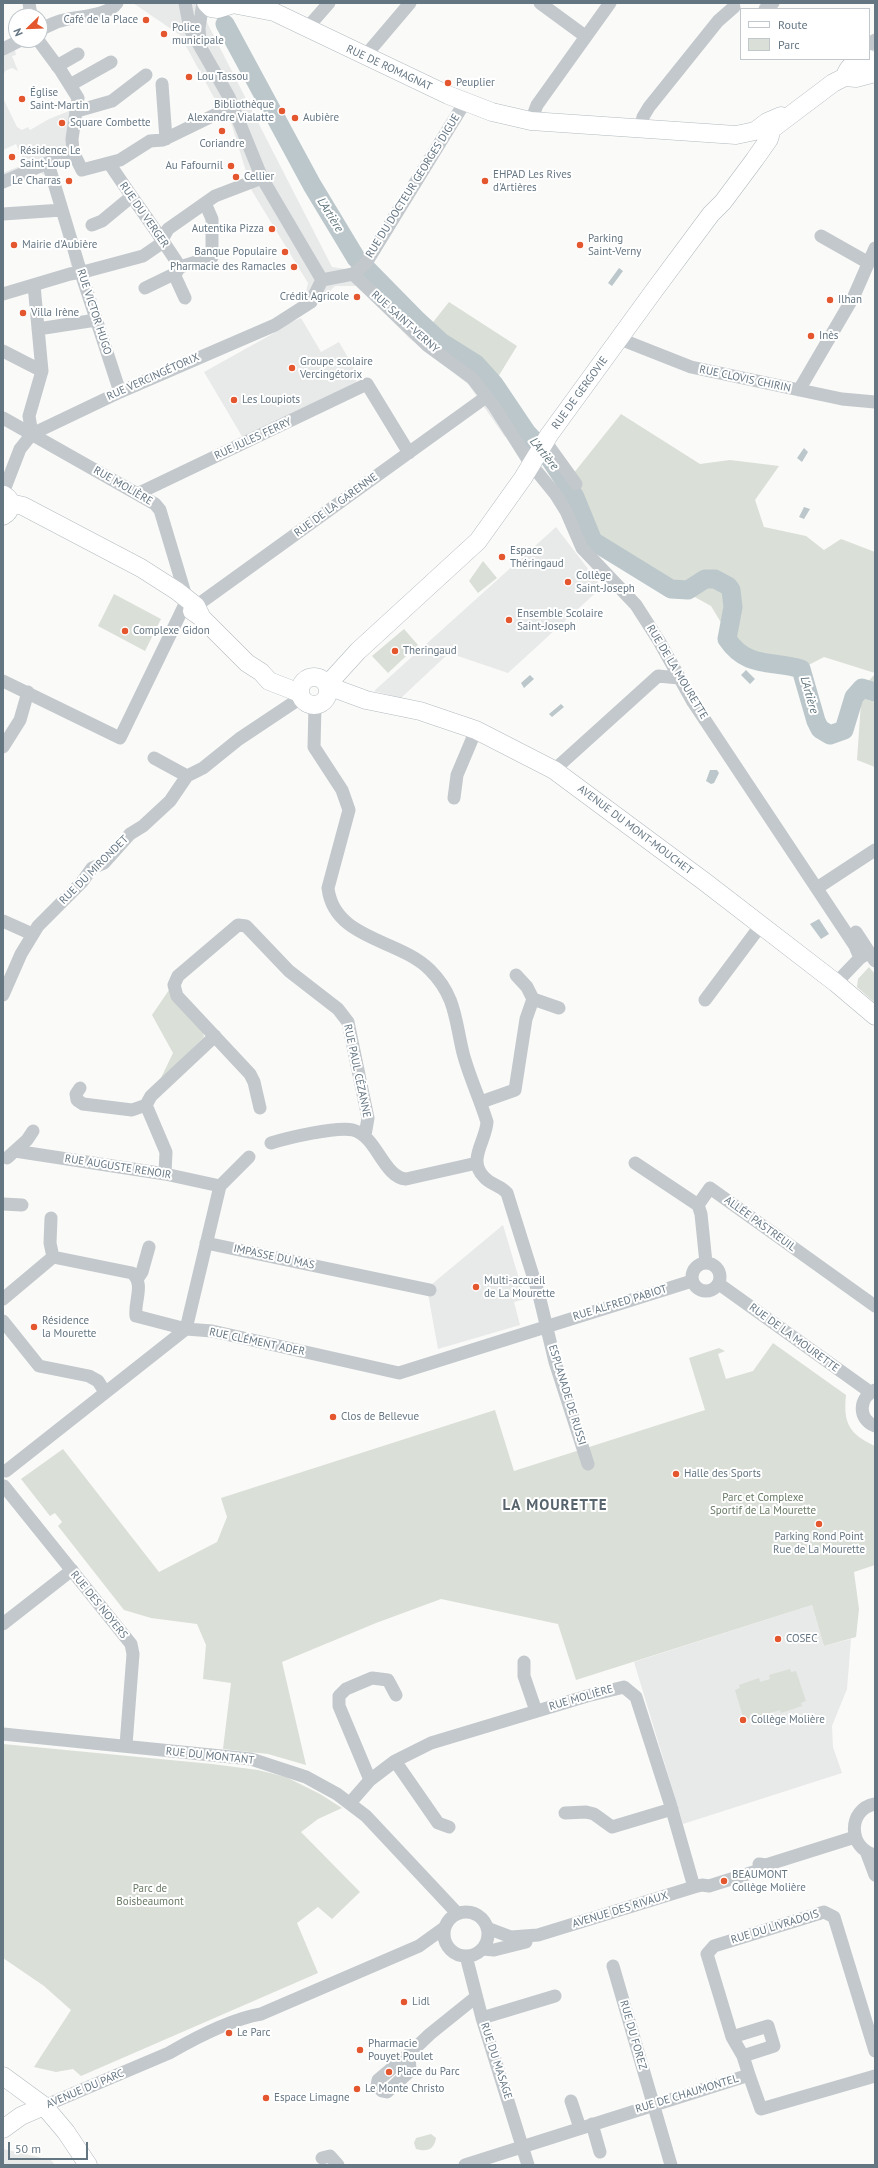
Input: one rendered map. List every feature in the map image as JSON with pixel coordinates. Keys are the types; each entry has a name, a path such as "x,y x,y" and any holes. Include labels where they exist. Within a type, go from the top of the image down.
{"main road":[{"name":"RUE DE ROMAGNAT","path":"204,3 211,8 218,9 229,4 251,5 274,12 465,102 492,112 531,121 736,135 762,140"},
{"path":"762,140 777,138 786,130 792,115 839,80 847,68 869,60"},
{"name":"RUE DE GERGOVIE","path":"316,690 478,541 515,490 538,452 620,338 711,214 723,202 762,140"},
{"name":"AVENUE DU MONT-MOUCHET","path":"5,507 46,518 142,568 166,593 192,608 247,663 261,672 272,672 316,690 420,711 476,730 554,770 761,925 836,983 875,1016"},
{"name":"RUE DE GERGOVIE","path":"316,690 344,666 358,651"},
{"path":"344,666 361,698"},
{"path":"3,2076 44,2106 66,2132 88,2165"},
{"name":"AVENUE DU PARC","path":"3,2129 21,2116 44,2106"}],"street":[{"path":"185,3 190,29 220,79 233,106 262,178 322,280 357,272"},
{"path":"200,46 199,28 204,3"},
{"path":"307,28 329,3"},
{"path":"365,56 410,3"},
{"path":"531,121 537,105 610,3"},
{"path":"543,4 585,36"},
{"path":"48,26 61,20 87,16 107,5"},
{"path":"640,129 643,117 649,107 718,21 736,7"},
{"path":"870,57 875,40"},
{"path":"44,48 78,98 72,139 73,152 82,170 120,160 150,141 166,138 233,106"},
{"path":"57,66 78,54"},
{"path":"70,85 111,62"},
{"path":"77,111 112,101 146,75"},
{"path":"162,84 166,138"},
{"name":"RUE DU DOCTEUR GEORGES DIGUE","path":"357,272 376,245 465,102"},
{"path":"3,182 73,152"},
{"name":"RUE VICTOR HUGO","path":"48,163 81,273 120,392"},
{"name":"RUE DU VERGER","path":"109,163 131,197 165,234 185,298"},
{"path":"3,294 70,274 81,273 143,256 153,250 165,234 215,196 239,185 262,178"},
{"path":"92,225 102,221 131,197"},
{"path":"145,288 177,270 212,257 212,219 205,203"},
{"path":"3,214 62,210"},
{"path":"821,236 867,262"},
{"path":"799,390 854,296 867,262 875,248"},
{"name":"RUE SAINT-VERNY","path":"357,272 428,346 472,378 486,396 538,452"},
{"name":"RUE VERCINGÉTORIX","path":"5,507 20,449 32,434 120,392 275,325 311,302 322,280"},
{"path":"32,434 29,416 42,371 34,285"},
{"path":"38,329 96,320"},
{"name":"RUE CLOVIS CHIRIN","path":"620,338 691,367 874,405"},
{"path":"3,351 42,371"},
{"name":"RUE JULES FERRY","path":"139,493 367,384 409,453"},
{"name":"RUE DE LA GARENNE","path":"192,608 486,396"},
{"name":"RUE MOLIÈRE","path":"3,418 139,493 155,504 160,510 192,608"},
{"path":"538,452 576,484"},
{"name":"RUE DE LA MOURETTE","path":"538,452 556,495 566,511 582,548 636,605 659,641 679,678 820,886 855,946 868,957 836,983"},
{"path":"3,681 120,738 192,608"},
{"path":"554,770 658,676 679,678"},
{"path":"271,1143 338,1130 353,1130 365,1136 395,1176 401,1179 477,1163 479,1148 487,1127 481,1102 463,1053 457,1020 447,989 430,969 414,958 374,940 350,924 336,912 330,899 328,888 349,810 342,790 314,747 316,690"},
{"name":"RUE DU MIRONDET","path":"3,995 32,934 45,918 82,882 92,868 104,863 130,834 143,826 170,801 188,776 203,768 239,739 316,690"},
{"path":"3,747 20,720 28,692"},
{"path":"454,798 456,775 476,730"},
{"path":"154,758 188,776"},
{"path":"820,886 875,850"},
{"path":"3,921 32,934"},
{"name":"RUE PAUL CÉZANNE","path":"260,1108 254,1082 250,1074 177,996 174,985 178,976 238,925 242,924 246,926 289,971 338,1009 346,1019 368,1118 365,1136"},
{"path":"705,1000 761,925"},
{"path":"516,975 527,987 533,999 559,1008"},
{"path":"481,1102 515,1090 526,1019 533,999"},
{"path":"78,1094 83,1104 132,1110 146,1105 151,1096 214,1036"},
{"path":"146,1105 166,1152 165,1174"},
{"name":"RUE AUGUSTE RENOIR","path":"33,1131 27,1140 11,1154 165,1174 220,1186"},
{"path":"4,1486 8,1478 4,1470 186,1329 220,1186 249,1157"},
{"name":"ESPLANADE DE RUSSI","path":"477,1163 485,1178 498,1185 507,1193 548,1326 555,1362 588,1464"},
{"path":"635,1163 698,1205 701,1214 706,1263"},
{"name":"ALLÉE PASTREUIL","path":"698,1205 710,1188 875,1306"},
{"path":"3,1204 22,1205"},
{"path":"51,1218 50,1243 53,1257"},
{"name":"IMPASSE DU MAS","path":"206,1243 430,1290"},
{"path":"53,1257 132,1273 138,1278 142,1272 149,1247"},
{"path":"3,1299 53,1257"},
{"path":"706,1263 715,1266 718,1270 720,1279 719,1284 713,1290 705,1292 698,1289 692,1281 695,1269 706,1263"},
{"name":"RUE CLÉMENT ADER","path":"138,1278 139,1284 135,1308 136,1316 186,1329 212,1331 399,1373 548,1326"},
{"name":"RUE ALFRED PABIOT","path":"548,1326 692,1281"},
{"name":"RUE DE LA MOURETTE","path":"719,1284 873,1391"},
{"path":"3,1321 39,1366 90,1376 98,1381 105,1392"},
{"path":"873,1391 863,1401 862,1412 867,1422 875,1426"},
{"name":"RUE DES NOYERS","path":"4,1486 133,1648 126,1745"},
{"path":"3,1624 72,1570"},
{"path":"524,1662 524,1676 536,1711"},
{"path":"370,1780 339,1706 339,1696 346,1689 372,1678 388,1680 396,1695"},
{"name":"RUE MOLIÈRE","path":"350,1803 370,1780 395,1761 431,1743 536,1711 624,1687 630,1690 636,1697 698,1886"},
{"name":"RUE DU MONTANT","path":"3,1734 126,1745 252,1760 306,1777 350,1803 366,1816 457,1913"},
{"path":"395,1761 438,1823 449,1828"},
{"path":"875,1804 866,1807 856,1818 854,1824 855,1837 861,1847 870,1853 875,1876"},
{"path":"565,1813 586,1812 594,1814 612,1827 672,1809"},
{"name":"AVENUE DES RIVAUX","path":"482,1949 494,1950 527,1941 538,1935 698,1886 707,1880 855,1837"},
{"path":"469,1912 475,1914 480,1917 487,1928 488,1935 482,1949 466,1956 459,1955 448,1947 444,1935 444,1928 447,1922 457,1913 469,1912"},
{"name":"RUE DU LIVRADOIS","path":"749,2075 743,2056 732,2037 707,1954 714,1946 824,1912 834,1917 875,2052"},
{"name":"AVENUE DU PARC","path":"44,2106 169,2053 184,2044 248,2016 261,2014 419,1946 444,1928"},
{"name":"AVENUE DES RIVAUX","path":"487,1928 511,1937 538,1935"},
{"name":"AVENUE DU PARC","path":"419,1946 448,1947"},
{"name":"RUE DU MASAGE","path":"466,1956 482,2018 528,2165"},
{"name":"RUE DU FOREZ","path":"613,1966 671,2165"},
{"path":"482,2018 555,1996"},
{"path":"408,2054 476,1997"},
{"path":"732,2037 768,2026 774,2046 743,2056"},
{"name":"RUE DE CHAUMONTEL","path":"465,2165 653,2104 749,2075 761,2109 875,2076"},
{"path":"571,2101 580,2128"},
{"path":"592,2124 600,2152"},
{"path":"322,2158 330,2156 338,2165"}],"shaded area":[{"path":"133,3 197,3 332,267 365,272 450,353 479,377 515,433 505,437 468,384 409,338 358,286 335,286 315,306 291,322 301,318 321,352 339,342 358,375 356,382 243,438 204,372 274,333 277,318 304,300 308,283 252,191 229,116 222,116 219,107 180,35"},
{"path":"8,42 8,48 18,48 15,50 16,55 12,56 18,71 12,68 5,71 3,76 3,43"},
{"path":"3,98 17,127 22,130 28,127 30,130 49,119 74,109 66,164 55,170 75,267 71,266 64,230 47,174 44,175 35,169 3,182 3,173 25,164 16,144 3,150"},
{"path":"619,268 623,271 612,286 608,283"},
{"path":"804,448 808,452 802,462 797,458"},
{"path":"804,507 810,509 804,519 799,517"},
{"name":"Ensemble Scolaire Saint-Joseph","path":"556,527 602,587 508,673 449,653 401,698 374,691"},
{"path":"746,670 755,679 750,684 741,675"},
{"path":"530,675 534,679 524,688 521,683"},
{"path":"561,704 564,707 552,717 549,714"},
{"path":"710,770 717,770 719,773 714,783 711,784 706,781"},
{"path":"819,919 829,934 821,939 810,924"},
{"name":"Multi-accueil de La Mourette","path":"503,1225 525,1299 514,1302 520,1325 438,1349 428,1294 432,1284"},
{"name":"Collège Molière","path":"812,1605 824,1646 851,1639 847,1689 832,1726 833,1747 842,1773 683,1824 634,1662"},
{"path":"3,2149 51,2160 55,2165 3,2165"}],"green space":[{"path":"368,260 430,326 449,302 517,346 498,377 508,398 535,432 537,439 526,428 492,374 474,359 425,324 366,263"},
{"path":"621,414 700,464 730,460 779,466 755,500 764,527 806,536 824,550 841,539 875,552 875,673 824,657 801,669 740,654 711,606 593,541 565,484"},
{"path":"483,561 497,578 478,593 469,581"},
{"path":"114,594 161,619 145,651 98,626"},
{"name":"Theringaud","path":"404,629 418,645 388,673 372,656"},
{"path":"875,674 875,767 857,760 862,688"},
{"path":"869,967 875,974 875,1003 857,987 858,979"},
{"path":"169,990 203,1032 204,1037 160,1080 173,1053 152,1015"},
{"name":"Parc et Complexe Sportif de La Mourette","path":"773,1343 846,1395 846,1413 850,1426 859,1437 875,1446 875,1565 854,1572 859,1609 856,1637 824,1646 812,1605 576,1680 558,1624 441,1599 376,1623 282,1662 306,1765 268,1754 223,1749 231,1683 203,1679 206,1645 197,1624 151,1618 124,1610 58,1526 62,1522 55,1513 50,1516 21,1479 63,1449 159,1572 217,1542 227,1517 221,1498 495,1410 514,1471 705,1410 689,1358 719,1348 725,1351 718,1354 726,1379 753,1371"},
{"path":"790,1669 791,1672 796,1671 806,1701 801,1703 802,1706 781,1713 780,1710 770,1713 771,1716 750,1722 749,1719 744,1720 735,1690 740,1688 739,1685 759,1678 760,1682 770,1679 769,1675"},
{"name":"Parc de Boisbeaumont","path":"3,1744 212,1764 258,1770 286,1777 320,1794 342,1808 318,1819 301,1832 360,1892 332,1919 318,1907 297,1923 318,1973 81,2076 73,2069 56,2072 34,2067 71,2010 44,1986 3,1958"},
{"path":"431,2134 436,2138 432,2148 427,2150 416,2149 414,2143 416,2138"}],"waterway":[{"name":"L'Artière","path":"225,24 312,185 356,258 416,319 441,342 476,364 494,384 527,433 548,456 575,497 593,541 671,589 688,590 705,579 715,579 728,586 731,590 733,607 727,639 735,649 752,659 801,669 816,721 820,729 830,735 844,730 854,697 862,688 875,692"}],"place":[{"name":"Café de la Place","path":"146,20"},
{"name":"Police municipale","path":"164,34"},
{"name":"Lou Tassou","path":"189,77"},
{"name":"Peuplier","path":"448,83"},
{"name":"Église Saint-Martin","path":"22,99"},
{"name":"Bibliothèque Alexandre Vialatte","path":"282,111"},
{"name":"Aubière","path":"295,118"},
{"name":"Square Combette","path":"62,123"},
{"name":"Coriandre","path":"222,131"},
{"name":"Résidence Le Saint-Loup","path":"12,157"},
{"name":"Au Fafournil","path":"231,166"},
{"name":"Cellier","path":"236,177"},
{"name":"Le Charras","path":"69,181"},
{"name":"EHPAD Les Rives d'Artières","path":"485,181"},
{"name":"Autentika Pizza","path":"272,229"},
{"name":"Mairie d'Aubière","path":"14,245"},
{"name":"Parking Saint-Verny","path":"580,245"},
{"name":"Banque Populaire","path":"285,252"},
{"name":"Pharmacie des Ramacles","path":"294,267"},
{"name":"Crédit Agricole","path":"357,297"},
{"name":"Ilhan","path":"830,300"},
{"name":"Villa Irène","path":"23,313"},
{"name":"Inès","path":"811,336"},
{"name":"Groupe scolaire Vercingétorix","path":"292,368"},
{"name":"Les Loupiots","path":"234,400"},
{"name":"Espace Théringaud","path":"502,557"},
{"name":"Collège Saint-Joseph","path":"568,582"},
{"name":"Ensemble Scolaire Saint-Joseph","path":"509,620"},
{"name":"Complexe Gidon","path":"125,631"},
{"name":"Theringaud","path":"395,651"},
{"name":"Multi-accueil de La Mourette","path":"476,1287"},
{"name":"Résidence la Mourette","path":"34,1327"},
{"name":"Clos de Bellevue","path":"333,1417"},
{"name":"Halle des Sports","path":"676,1474"},
{"name":"Parking Rond Point Rue de La Mourette","path":"819,1524"},
{"name":"COSEC","path":"778,1639"},
{"name":"Collège Molière","path":"743,1720"},
{"name":"BEAUMONT Collège Molière","path":"724,1881"},
{"name":"Lidl","path":"404,2002"},
{"name":"Le Parc","path":"229,2033"},
{"name":"Pharmacie Pouyet Poulet","path":"360,2050"},
{"name":"Place du Parc","path":"389,2072"},
{"name":"Le Monte Christo","path":"357,2089"},
{"name":"Espace Limagne","path":"266,2098"}],"district":[{"name":"LA MOURETTE","path":"555,1506"}]}
